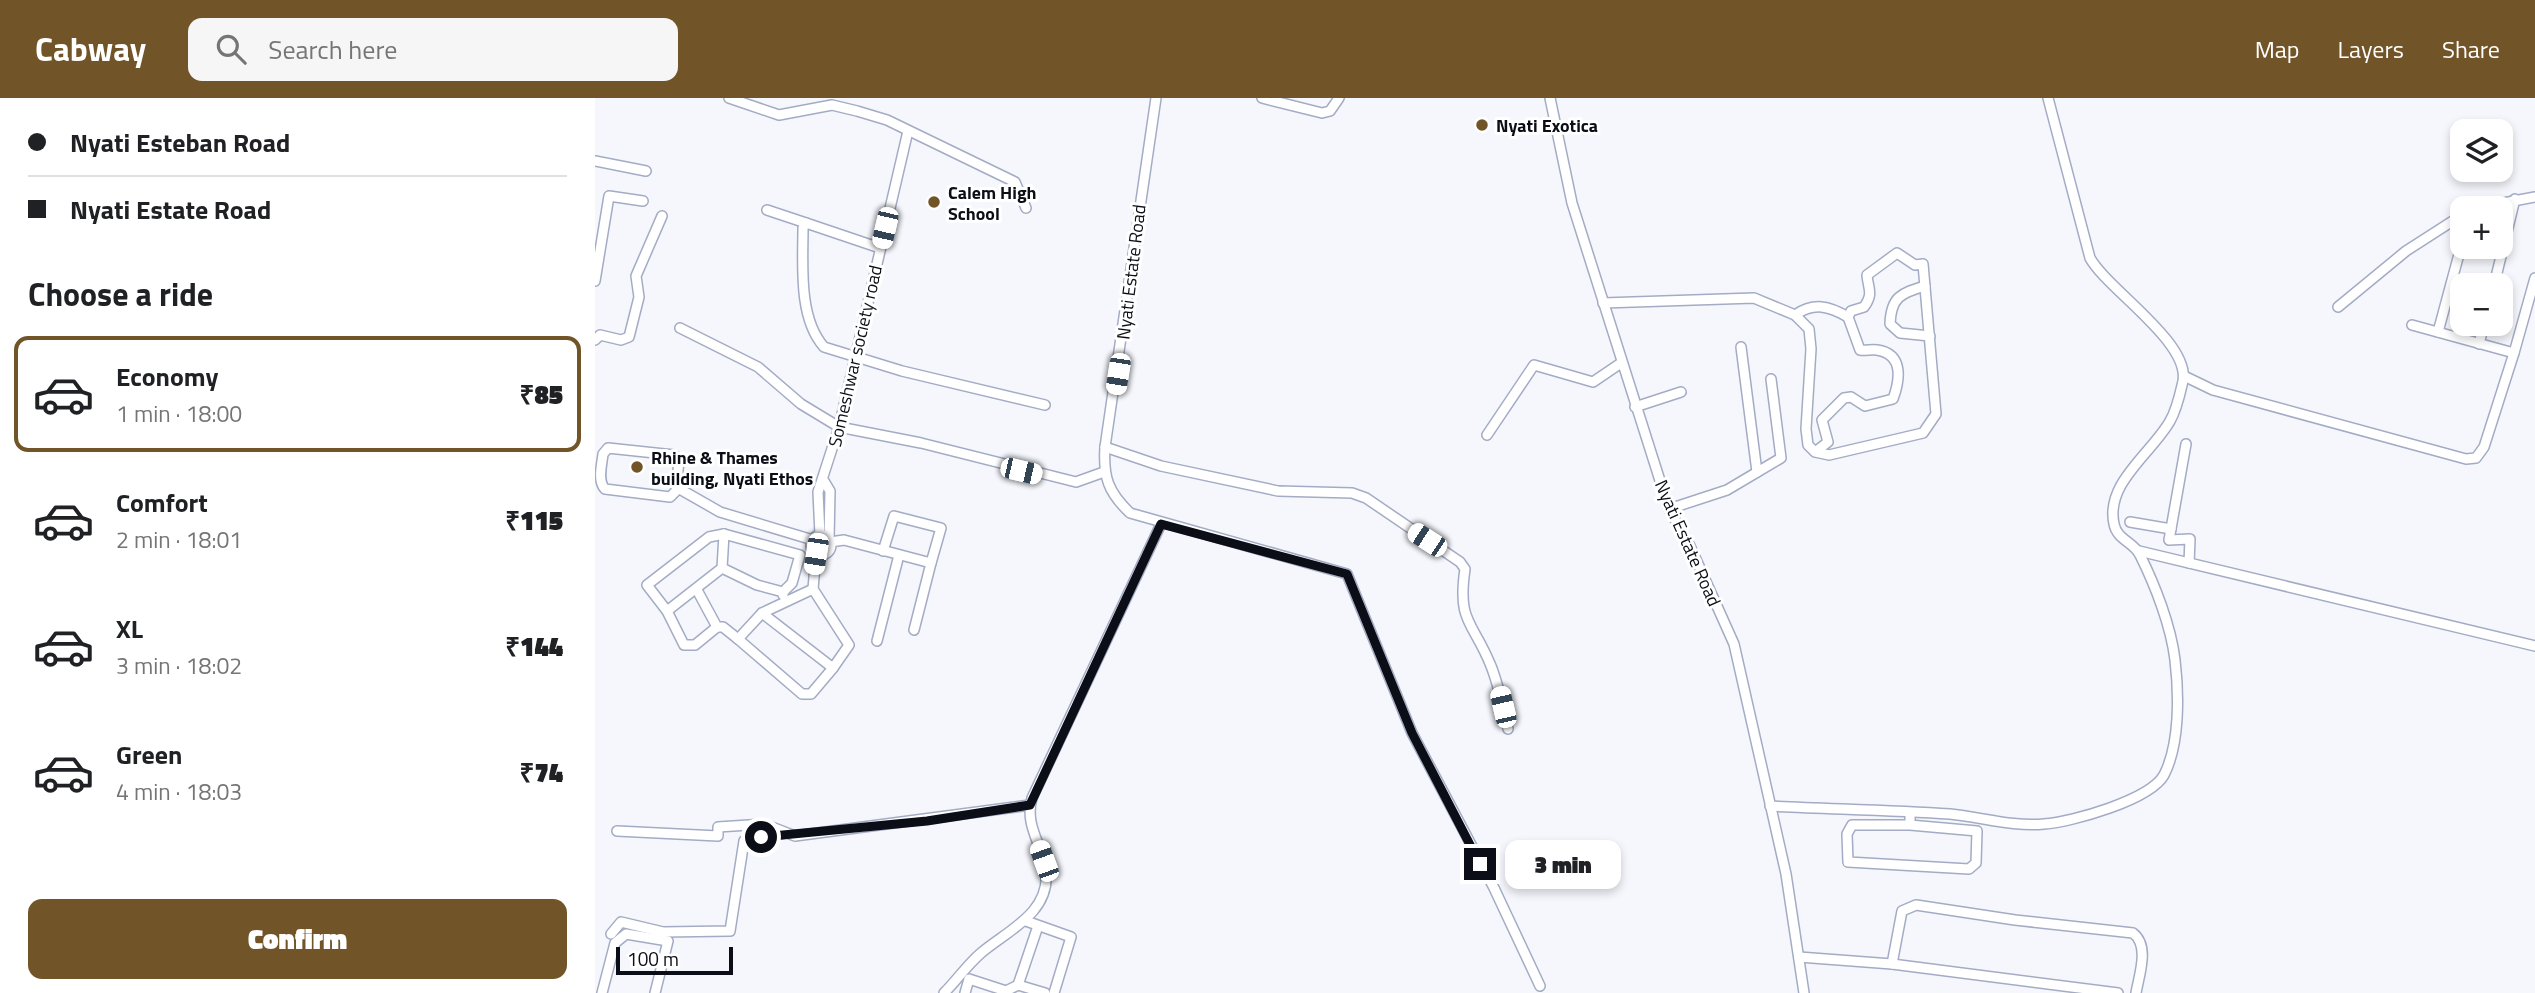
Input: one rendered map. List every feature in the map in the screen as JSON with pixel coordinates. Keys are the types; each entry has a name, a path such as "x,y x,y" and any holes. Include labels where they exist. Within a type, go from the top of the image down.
{"street":[{"path":"730,98 779,115 832,105 871,115 1015,182 1026,208"},
{"name":"Nyati Estate Road","path":"1156,98 1105,447 1104,472 1115,499 1130,513 1161,524 1347,574 1412,733 1494,888 1539,986"},
{"path":"1262,98 1276,99 1322,113 1330,111 1339,98"},
{"name":"Nyati Estate Road","path":"1550,98 1572,203 1669,509 1690,546 1734,644 1770,807 1804,993"},
{"path":"2048,98 2090,258 2102,276 2121,290 2163,337 2176,354 2184,376 2172,418 2123,482 2114,500 2114,528 2120,537 2139,551 2535,646"},
{"name":"Someshwar society road","path":"830,541 830,491 824,481 839,428 908,131"},
{"path":"595,161 646,171"},
{"path":"595,281 596,262 609,196 643,201"},
{"path":"2497,273 2515,199 2535,197"},
{"path":"767,210 880,248"},
{"path":"595,340 600,335 621,340 629,337 638,304 636,276 662,216"},
{"path":"806,223 803,228 804,270 811,322 824,346 902,372 1045,405"},
{"path":"2338,307 2406,251 2450,223"},
{"path":"1603,303 1754,298 1795,315 1809,329 1811,349 1805,429 1808,445 1815,452 1829,455 1923,433 1936,414 1923,264 1915,265 1897,253 1892,254 1867,275 1872,294 1864,307 1851,311 1848,317"},
{"path":"2438,332 2458,259"},
{"path":"2184,376 2213,390 2466,459 2476,458 2484,447 2535,278"},
{"path":"1925,286 1900,293 1893,301 1889,324 1900,333 1930,336"},
{"path":"1795,315 1812,306 1823,306 1848,317 1860,350 1884,352 1898,365 1897,387 1893,399 1865,406 1851,397 1844,398 1822,419 1828,442 1815,452"},
{"path":"2412,325 2514,353"},
{"path":"681,328 758,367 801,404 839,428 921,443 1076,482 1104,472"},
{"path":"2479,344 2481,336"},
{"path":"1741,347 1757,472"},
{"path":"1487,435 1534,365 1593,382 1621,363"},
{"path":"1669,509 1727,490 1781,458 1771,379"},
{"path":"1635,407 1681,392"},
{"path":"2186,444 2169,540 2190,539 2189,563"},
{"path":"1105,447 1161,466 1278,491 1352,494 1366,498 1449,554 1465,569 1462,585 1465,617 1492,668 1508,729"},
{"path":"604,450 674,456 679,460 678,488 670,497 605,489 601,482 604,450"},
{"path":"781,604 783,592 792,583 800,555 724,534 705,539 647,585 667,611 687,647 717,626 723,627 802,694 811,694 849,645 813,589 816,554 811,546 816,537 818,492 824,481"},
{"path":"678,488 720,512 830,541 844,540 931,563"},
{"path":"883,551 894,516 941,528 913,631"},
{"path":"2130,522 2171,529"},
{"path":"944,993 982,952 1026,920 1046,881 1044,861 1029,820 1030,805 1161,524"},
{"path":"667,611 722,568 724,534"},
{"path":"816,554 828,552 830,541"},
{"path":"1770,807 1951,814 2018,824 2073,820 2134,798 2163,777 2173,750 2175,659 2139,551"},
{"path":"877,641 899,555"},
{"path":"722,568 757,585 783,592"},
{"path":"738,639 762,613 813,589"},
{"path":"697,590 717,626"},
{"path":"762,613 833,668"},
{"path":"617,831 718,836 718,827 764,824 787,833 803,835 1030,805"},
{"path":"1910,813 1910,825"},
{"path":"1853,825 1910,825 1977,831 1976,863 1969,869 1848,862 1847,834 1853,825"},
{"path":"611,934 621,922 663,932 730,931 744,841 787,833"},
{"path":"1892,964 1902,911 1916,905 2133,933 2143,946 2136,993"},
{"path":"1026,920 1072,937 1054,993"},
{"path":"965,993 969,979 1005,992 1018,985 1038,926"},
{"path":"602,993 615,943 627,934 668,941 655,993"},
{"path":"1799,957 1892,964 2118,993"},
{"path":"1018,985 1045,993"}],"place":[{"name":"Nyati Exotica","path":"1482,125"},
{"name":"Calem High School","path":"934,202"},
{"name":"Rhine & Thames building, Nyati Ethos","path":"637,467"}],"route":[{"path":"761,837 787,833 795,836 927,821 1030,805 1161,524 1347,574 1412,733 1480,864"}]}
